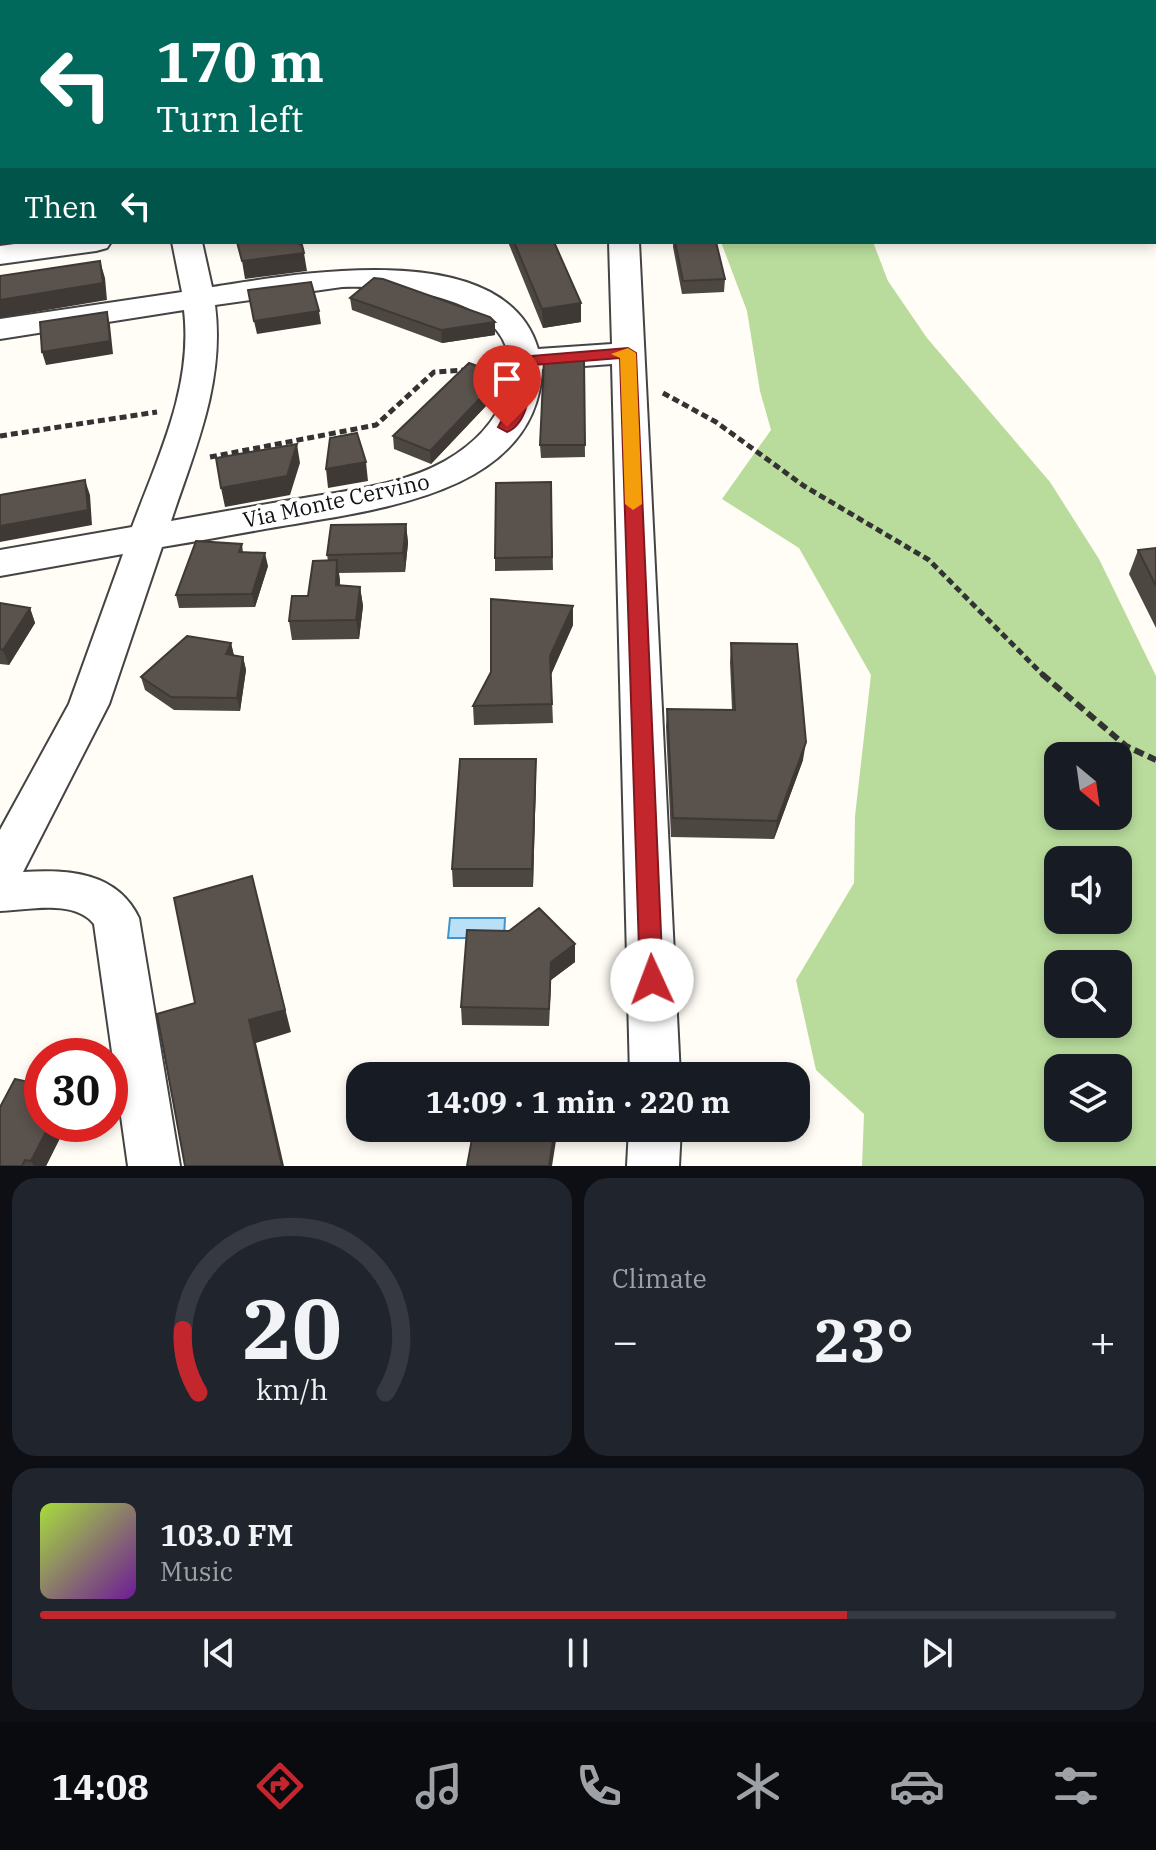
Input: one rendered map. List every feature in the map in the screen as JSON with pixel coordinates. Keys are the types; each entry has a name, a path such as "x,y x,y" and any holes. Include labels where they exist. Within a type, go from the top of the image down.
{"street":[{"path":"0,255 81,244"},
{"path":"0,872 89,704 193,406 205,343 187,244"},
{"path":"624,244 654,1062"},
{"path":"0,329 352,277 422,282 465,295 496,313 517,335 526,363 628,363"},
{"name":"Via Monte Cervino","path":"0,563 383,495 442,477 479,455 507,427 522,398 526,363"},
{"path":"0,892 82,892 111,909 118,927 154,1166"},
{"path":"653,1166 654,1142"}],"path":[{"path":"172,464 376,425 434,372 526,363"},
{"path":"628,363 804,486 929,560 1018,653 1126,746 1156,760"},
{"path":"0,436 193,406"}],"green space":[{"path":"722,244 874,244 888,281 927,338 1050,482 1099,559 1156,676 1156,1166 862,1166 864,1114 816,1070 796,980 854,883 855,816 871,675 799,548 722,499 771,430 760,391 747,311"}],"water":[{"path":"450,918 505,918 504,938 448,938"}],"building":[{"path":"238,244 300,244 304,253 242,261"},
{"path":"515,244 555,244 581,303 542,309"},
{"path":"675,244 716,244 725,279 683,281"},
{"path":"100,261 103,283 0,300 0,276"},
{"path":"374,278 490,317 495,322 441,330 350,298"},
{"path":"311,282 319,311 254,321 248,290"},
{"path":"107,312 110,341 42,352 40,322"},
{"path":"584,358 585,445 540,445 544,359"},
{"path":"469,363 502,375 430,451 393,436"},
{"path":"357,433 366,462 326,469 330,438"},
{"path":"297,444 287,476 221,488 216,458"},
{"path":"85,480 88,510 0,526 0,495"},
{"path":"551,482 552,557 495,558 496,483"},
{"path":"406,524 403,553 327,555 331,525"},
{"path":"196,541 242,544 239,552 265,553 252,594 176,595"},
{"path":"1156,548 1156,586 1138,550"},
{"path":"337,560 336,585 360,587 356,620 289,621 292,596 308,596 313,561"},
{"path":"491,599 573,606 550,656 552,704 473,706 491,672"},
{"path":"0,603 30,608 3,650 0,649"},
{"path":"187,636 231,643 226,654 243,657 237,698 171,697 141,677"},
{"path":"731,643 797,644 806,742 777,821 673,818 667,709 735,710"},
{"path":"460,759 536,759 532,869 452,869"},
{"path":"252,876 285,1010 249,1020 282,1166 185,1166 157,1014 195,1003 174,898"},
{"path":"539,908 575,944 551,962 549,1009 461,1007 467,930 509,931"},
{"path":"15,1079 24,1081 24,1142 41,1142 31,1161 25,1160 22,1166 0,1166 0,1107"},
{"path":"471,1142 553,1142 549,1166 467,1166"}],"slow traffic":[{"path":"619,354 628,353 633,504"}],"route":[{"path":"507,427 522,398 526,360 628,353 652,980"}]}
